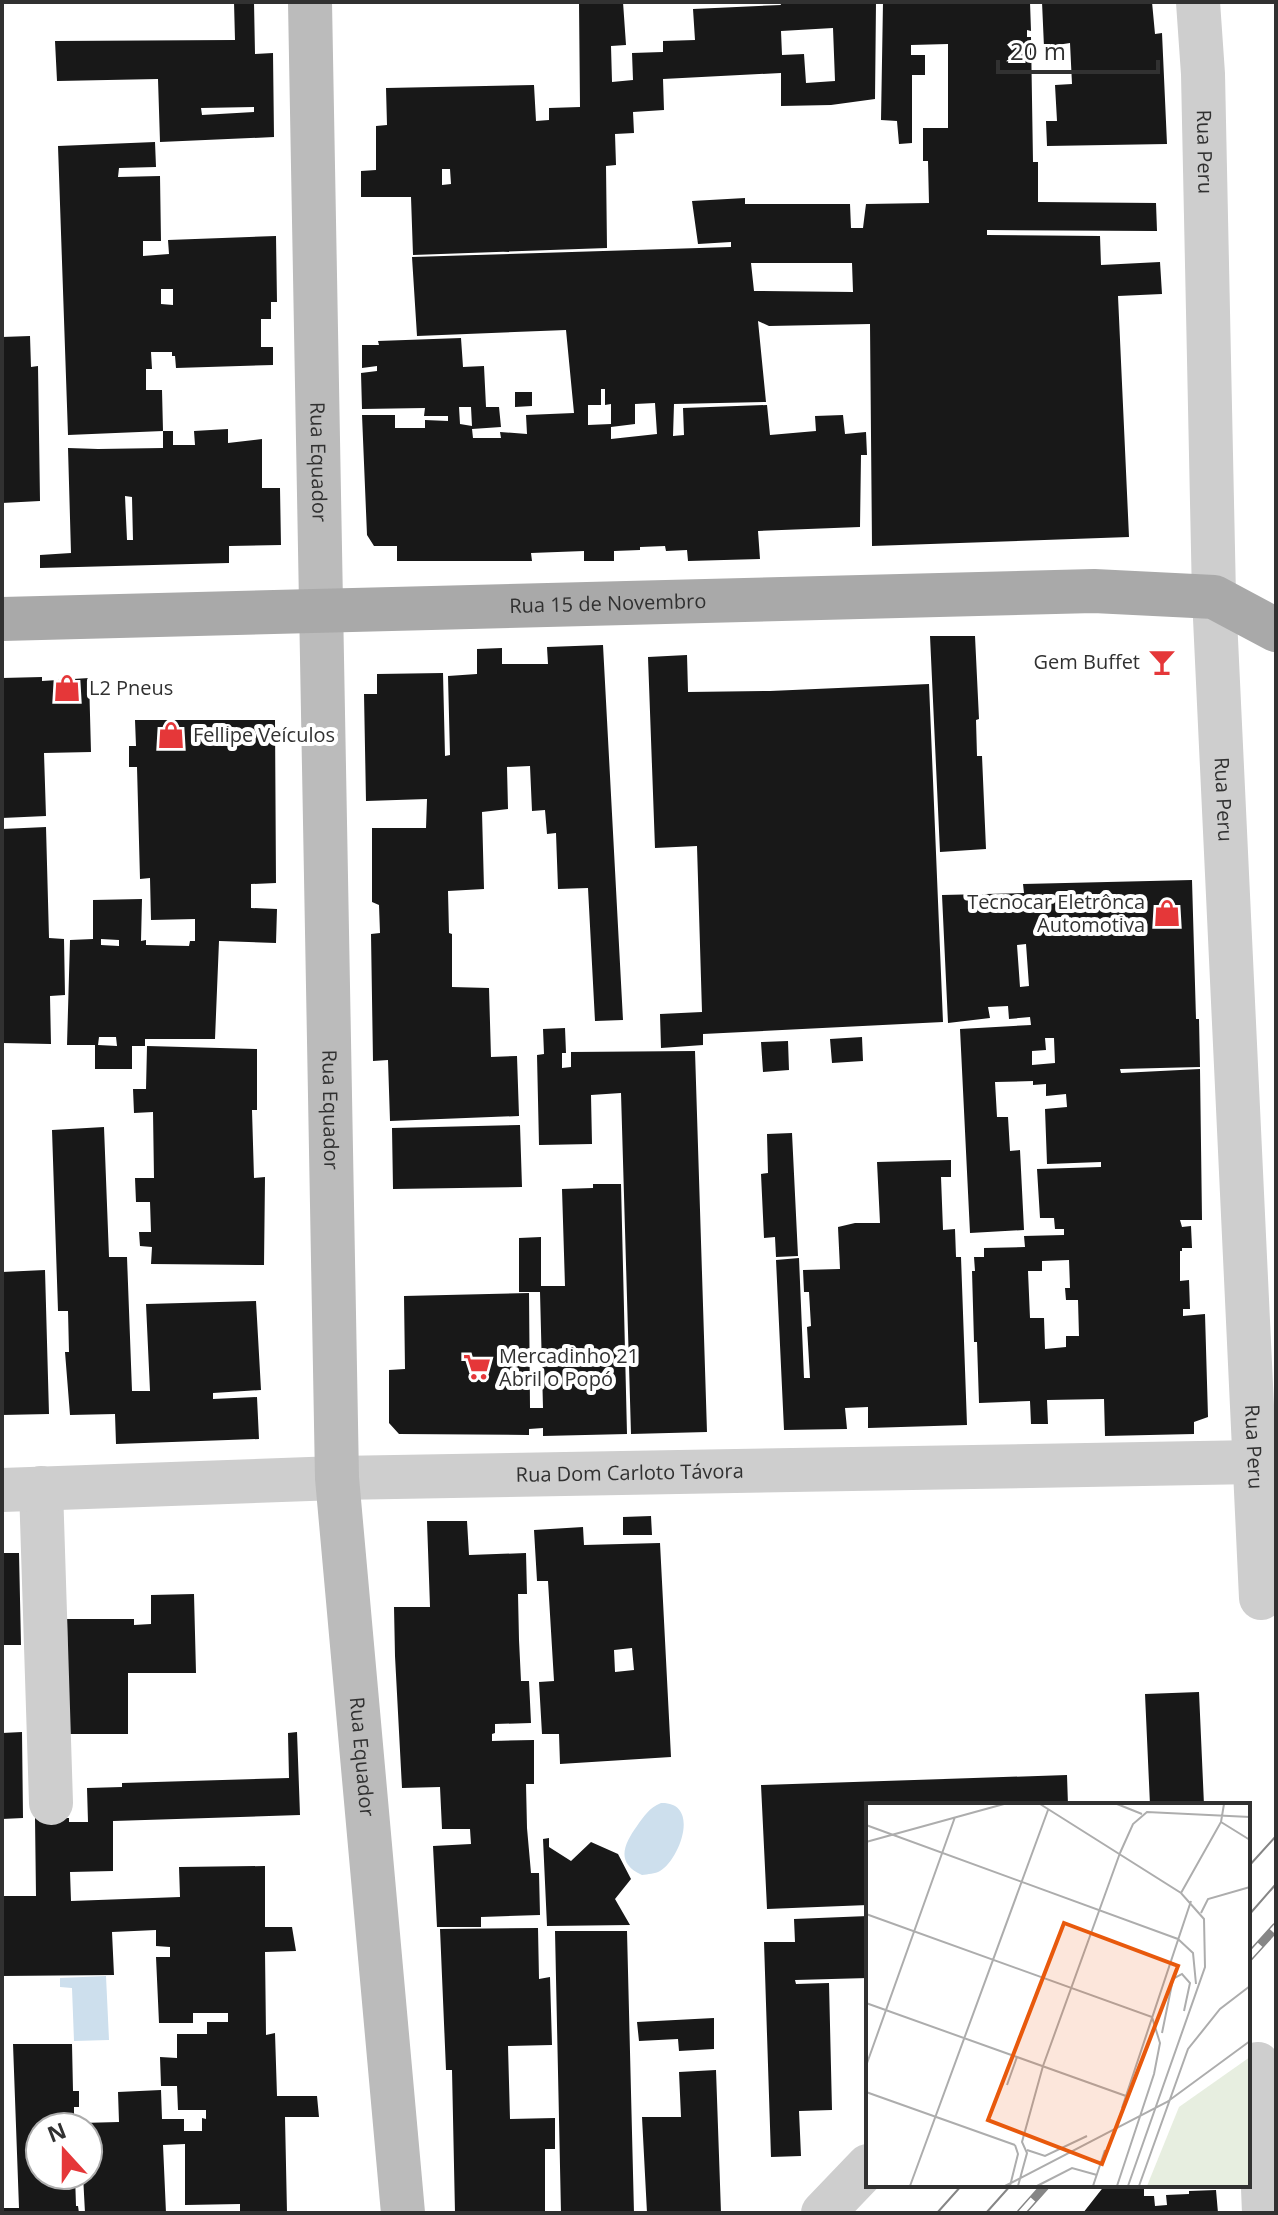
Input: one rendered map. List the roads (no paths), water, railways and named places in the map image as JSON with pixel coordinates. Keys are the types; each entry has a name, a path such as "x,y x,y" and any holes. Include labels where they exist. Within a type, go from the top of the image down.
{"main road":[{"name":"Rua 15 de Novembro","path":"2,619 1094,591 1214,597"},
{"path":"1214,597 1276,630"}],"street":[{"name":"Rua Equador","path":"310,2 337,1478 403,2213"},
{"name":"Rua Peru","path":"1198,2 1203,74 1214,597 1261,1598"},
{"name":"Rua Dom Carloto Távora","path":"22,1489 337,1478 1256,1462"},
{"path":"22,1489 51,1803"},
{"path":"1258,2064 1264,2213"},
{"path":"823,2213 866,2168"}],"water":[{"path":"661,1803 673,1805 681,1812 684,1821 680,1844 667,1865 658,1872 642,1875 628,1865 624,1853 632,1833 653,1807"},
{"path":"106,1976 109,2040 74,2041 72,1988 60,1987 60,1978"}],"tram line":[{"path":"1250,1865 1276,1836"},
{"path":"1250,1914 1276,1884"},
{"path":"937,2213 960,2187"},
{"path":"986,2213 1009,2187"}],"railway":[{"path":"1250,1956 1276,1927"},
{"path":"1021,2213 1044,2187"}],"place":[{"name":"Gem Buffet","path":"1162,662"},
{"name":"L2 Pneus","path":"67,688"},
{"name":"Fellipe Veículos","path":"171,735"},
{"name":"Tecnocar Eletrônca Automotiva","path":"1167,913"},
{"name":"Mercadinho 21 Abril o Popó","path":"477,1367"}]}
